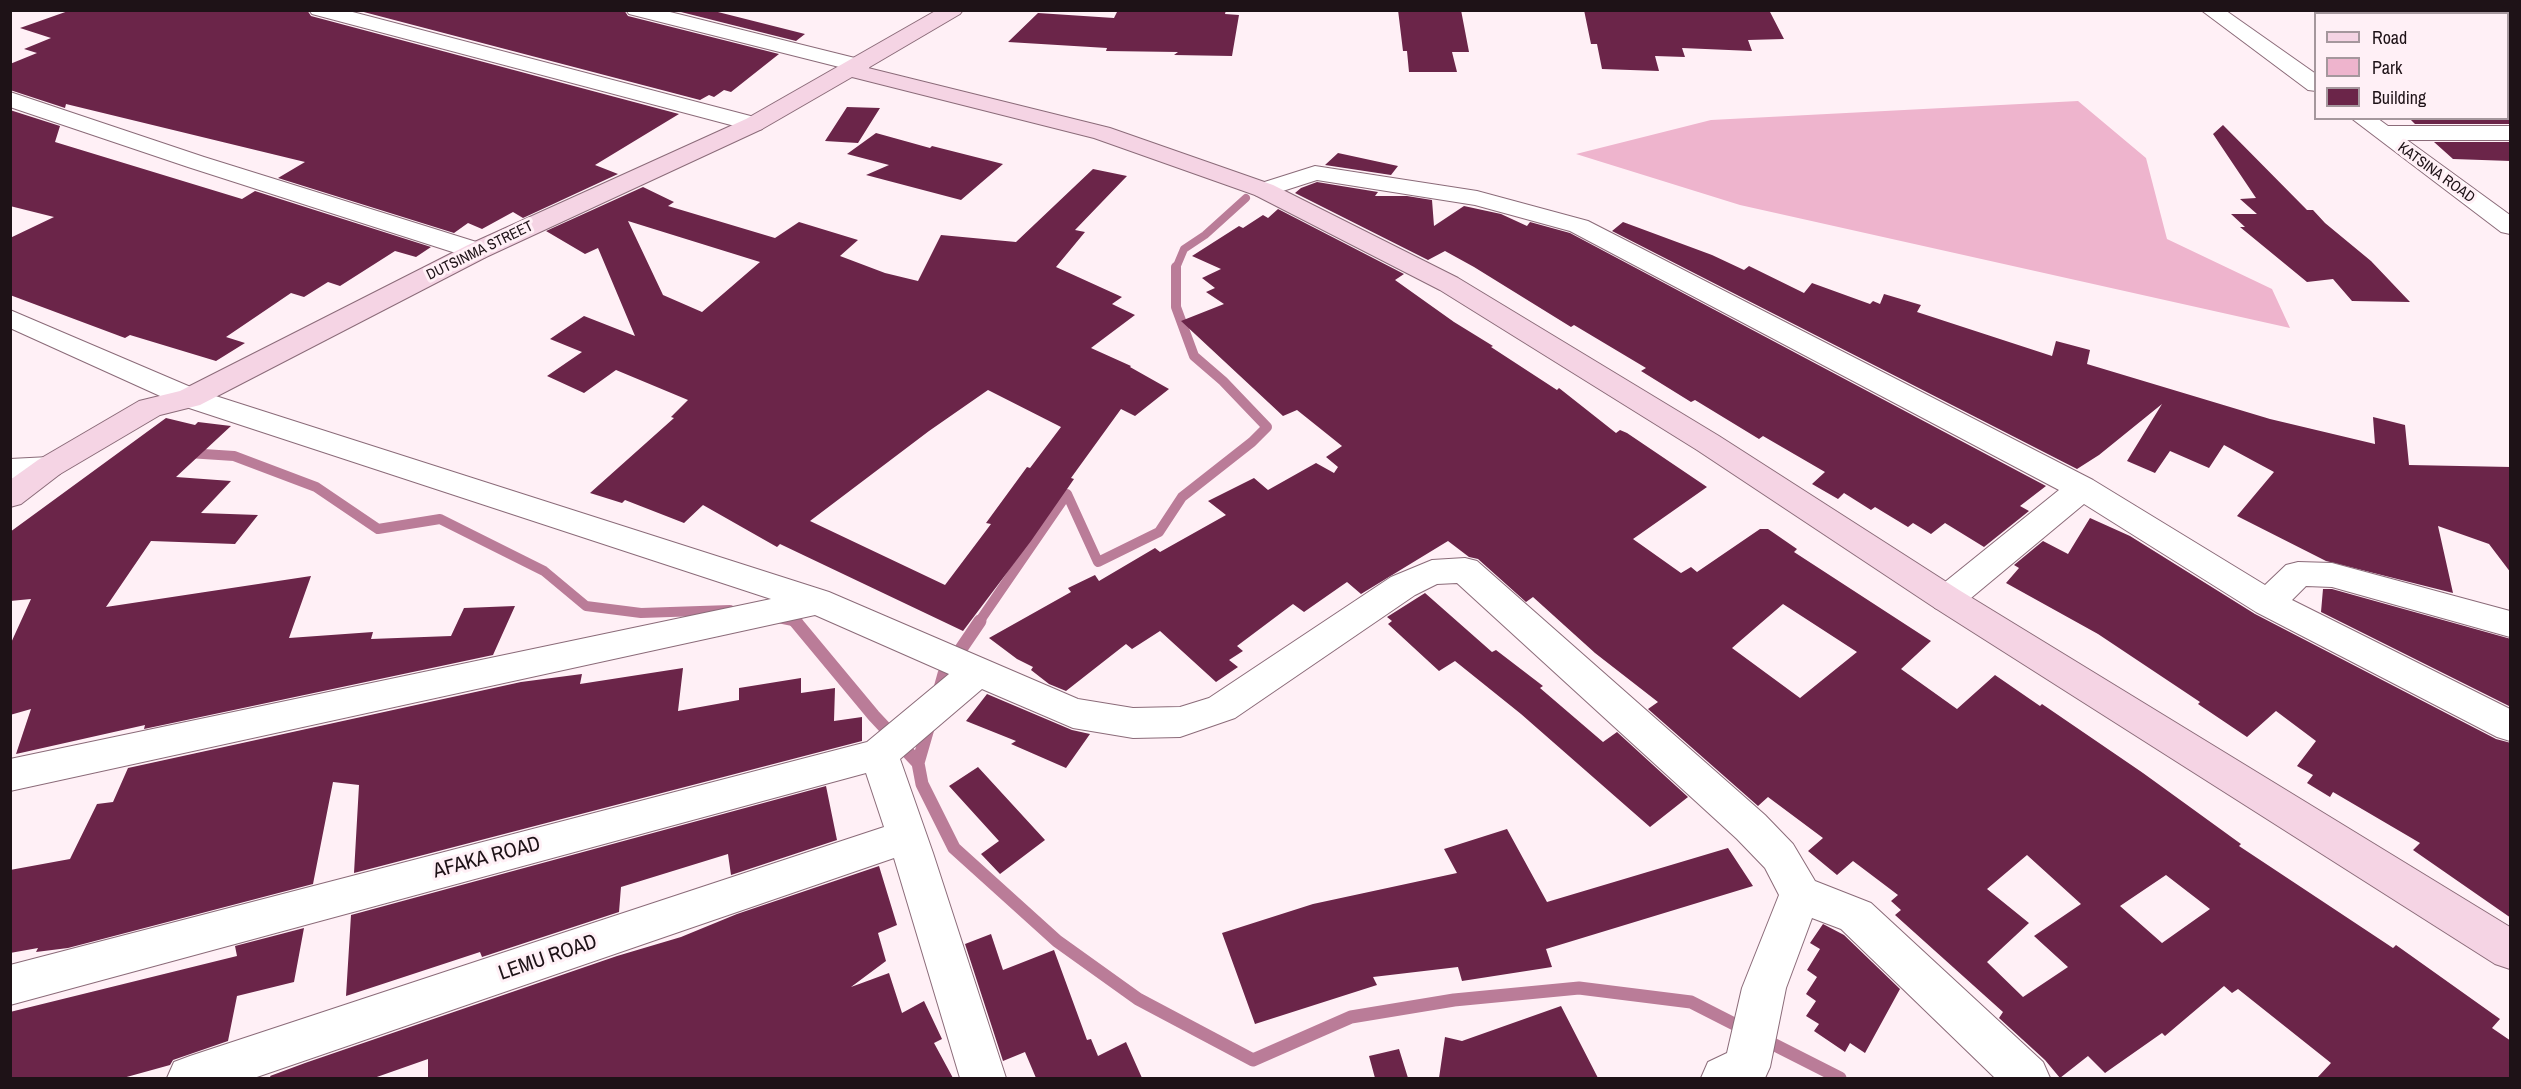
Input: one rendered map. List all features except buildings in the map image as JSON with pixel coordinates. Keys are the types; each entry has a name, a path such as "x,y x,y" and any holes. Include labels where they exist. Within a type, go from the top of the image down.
{"street":[{"path":"320,10 754,124"},
{"path":"636,10 1101,133 1264,190 1449,284 1708,443 1947,598 2511,950"},
{"name":"DUTSINMA STREET","path":"10,496 49,467 150,408 190,398 477,251 754,124 856,68 953,10"},
{"path":"2211,10 2314,84"},
{"path":"10,99 196,162 477,251"},
{"name":"KATSINA ROAD","path":"2365,120 2511,227"},
{"path":"2383,133 2511,133"},
{"path":"1264,190 1315,173 1477,198 1579,226 2082,488 2268,603 2511,726"},
{"path":"10,318 190,398 817,601 1073,713 1133,723 1180,722 1222,708 1403,586 1432,572 1466,570 1751,827 1779,856 1800,894 1856,916 2027,1078"},
{"path":"10,469 49,467"},
{"path":"1947,598 2082,488"},
{"path":"2268,603 2298,574 2332,575 2511,624"},
{"path":"10,775 817,601"},
{"path":"979,670 879,754 983,1078"},
{"name":"AFAKA ROAD","path":"10,985 879,754"},
{"name":"LEMU ROAD","path":"190,1078 907,837"},
{"path":"1735,1073 1800,894"}],"green space":[{"path":"2078,101 2146,158 2167,239 2272,289 2290,328 1740,205 1576,154 1711,120"}],"waterway":[{"path":"1176,268 1184,249 1205,235 1246,198"},
{"path":"979,622 1067,494 1098,562 1159,532 1182,497 1252,442 1267,427 1223,381 1194,356 1176,307 1176,268"},
{"path":"188,453 234,456 316,487 378,529 440,519 544,571 586,606 641,613 730,610"},
{"path":"778,618 795,621"},
{"path":"795,621 874,716 918,763"},
{"path":"939,692 944,674 980,621"},
{"path":"918,763 929,725"},
{"path":"918,763 922,784 954,848 1057,941 1138,999 1253,1060 1351,1017 1454,1000 1579,988 1691,1002 1746,1030"},
{"path":"1763,1039 1840,1078"}]}
